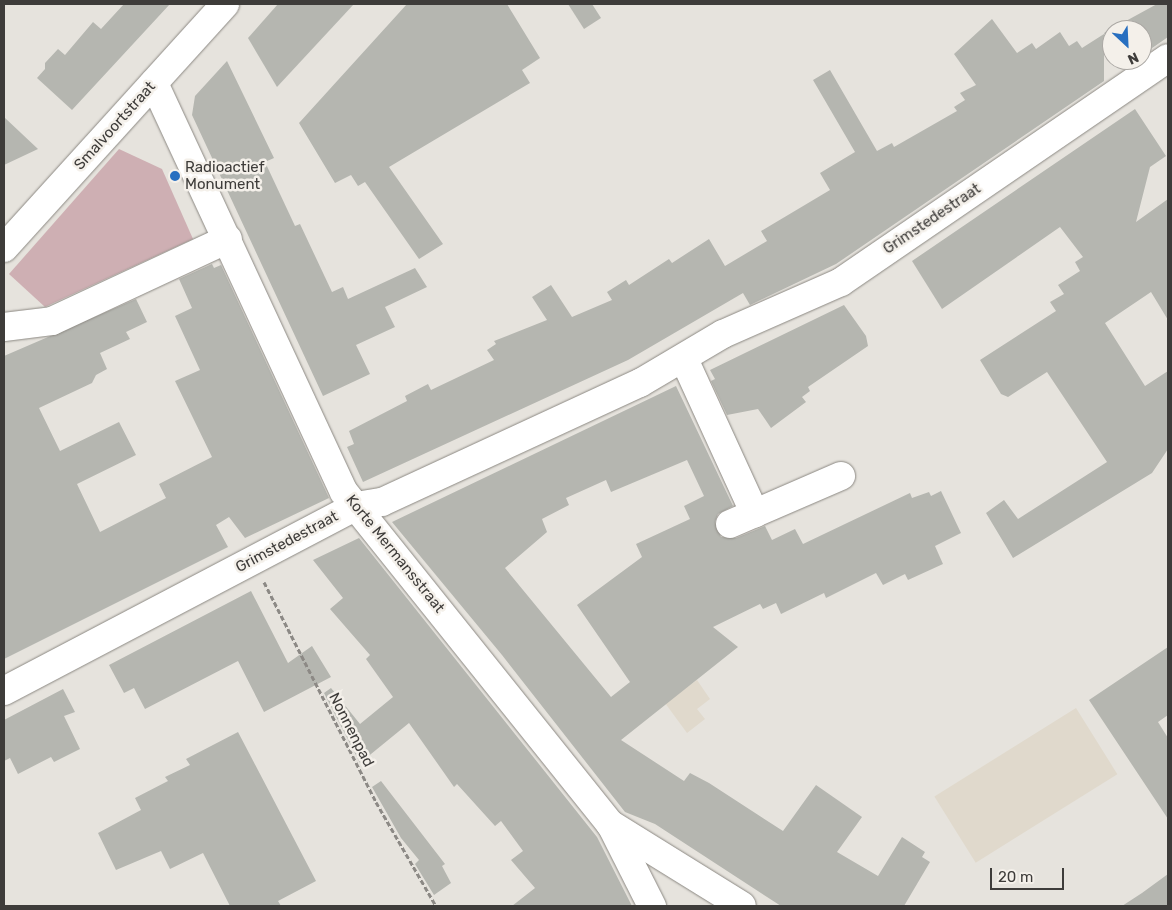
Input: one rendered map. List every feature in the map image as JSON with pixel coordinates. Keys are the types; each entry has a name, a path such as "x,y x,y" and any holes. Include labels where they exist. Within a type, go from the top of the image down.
{"street":[{"name":"Smalvoortstraat","path":"4,248 225,4"},
{"name":"Grimstedestraat","path":"4,690 356,506 382,502 640,383 684,359 723,334 841,282 1168,58"},
{"name":"Korte Mermansstraat","path":"154,83 344,492 610,824 742,906"},
{"path":"4,326 52,321 228,239"},
{"path":"684,359 755,514"},
{"path":"730,524 840,476"},
{"path":"610,824 652,906"}],"path":[{"name":"Nonnenpad","path":"253,560 376,802 436,906"}],"shaded area":[{"path":"119,149 162,169 193,239 45,307 9,274"},
{"path":"697,680 710,699 697,709 705,719 687,733 665,703"},
{"path":"1076,708 1117,774 976,863 934,796"}],"building":[{"path":"124,4 170,4 72,110 37,78 45,69 45,63 58,49 65,55 93,22 101,29"},
{"path":"278,4 354,4 277,87 248,38"},
{"path":"407,4 507,4 540,58 522,70 530,83 389,167 443,244 419,259 365,182 358,186 351,175 335,183 299,123"},
{"path":"568,4 592,4 601,18 584,29"},
{"path":"1157,4 1168,4 1168,37 1152,48 1152,20 1128,20"},
{"path":"992,19 1017,53 1032,43 1036,49 1060,32 1069,46 1077,41 1082,48 1102,35 1102,70 1104,70 1104,81 836,264 750,305 743,293 628,360 363,482 347,447 354,444 349,431 407,401 405,396 428,384 431,390 494,360 487,350 496,344 494,341 547,320 532,297 551,285 572,317 612,300 607,292 626,280 629,285 669,259 672,263 709,239 725,266 767,241 761,231 830,190 820,173 855,152 813,80 830,70 877,151 892,143 894,147 957,111 954,107 965,100 960,93 976,85 954,54"},
{"path":"227,61 274,158 265,162 295,226 300,224 332,292 343,287 348,299 415,268 427,287 385,307 395,327 356,345 370,374 323,396 192,115 195,96"},
{"path":"1135,109 1166,156 1150,167 1136,222 1168,199 1168,320 1151,292 1105,323 1145,386 1168,371 1168,449 1152,473 1013,558 986,513 1004,500 1018,519 1107,462 1047,372 1008,397 1001,394 980,360 1056,311 1050,302 1064,294 1058,285 1080,271 1075,262 1083,257 1060,227 942,309 912,261"},
{"path":"4,117 38,149 4,165"},
{"path":"212,264 214,268 221,265 329,498 245,538 229,517 216,525 228,547 4,659 4,356 136,299 147,322 126,332 130,339 100,353 107,369 96,375 92,383 39,408 60,451 119,422 136,455 77,484 100,532 166,498 159,484 212,457 175,381 200,370 175,316 192,308 179,279"},
{"path":"844,305 866,336 868,346 808,387 810,391 802,397 806,402 771,428 758,409 727,415 711,381 715,379 710,370"},
{"path":"676,386 733,506 718,514 715,522 721,537 736,538 765,526 772,540 795,529 803,544 910,493 912,498 929,492 931,496 941,491 961,533 935,546 943,564 908,580 905,574 883,585 876,573 826,598 824,593 781,614 776,603 763,609 760,604 713,627 738,647 621,740 684,781 690,773 709,783 783,831 816,785 862,817 837,852 878,876 902,837 925,852 922,857 930,862 904,906 781,906 655,824 625,812 502,655 392,522","holes":["687,460 704,496 684,506 690,519 636,544 642,557 577,605 630,682 611,697 505,568 547,532 542,519 569,505 566,498 606,480 611,492"]},
{"path":"359,538 597,837 632,906 512,906 535,888 511,860 523,851 501,821 495,826 457,784 454,787 409,723 360,763 324,693 331,688 360,724 393,697 366,659 370,655 330,609 343,598 313,560"},
{"path":"251,591 288,663 312,646 331,677 264,712 238,661 145,709 134,688 124,693 109,665"},
{"path":"1168,647 1168,715 1158,722 1168,738 1168,819 1089,700"},
{"path":"63,689 75,712 64,716 80,749 54,762 51,757 18,774 10,758 4,761 4,720"},
{"path":"238,732 316,881 278,901 281,906 230,906 203,853 170,869 161,851 116,870 98,833 141,810 135,798 168,781 165,777 190,765 186,759"},
{"path":"381,781 445,864 442,866 451,883 434,895 415,864 419,860 401,838 372,787"},
{"path":"1168,874 1168,906 1122,906 1142,893"}],"place":[{"name":"Radioactief Monument","path":"175,176"}]}
